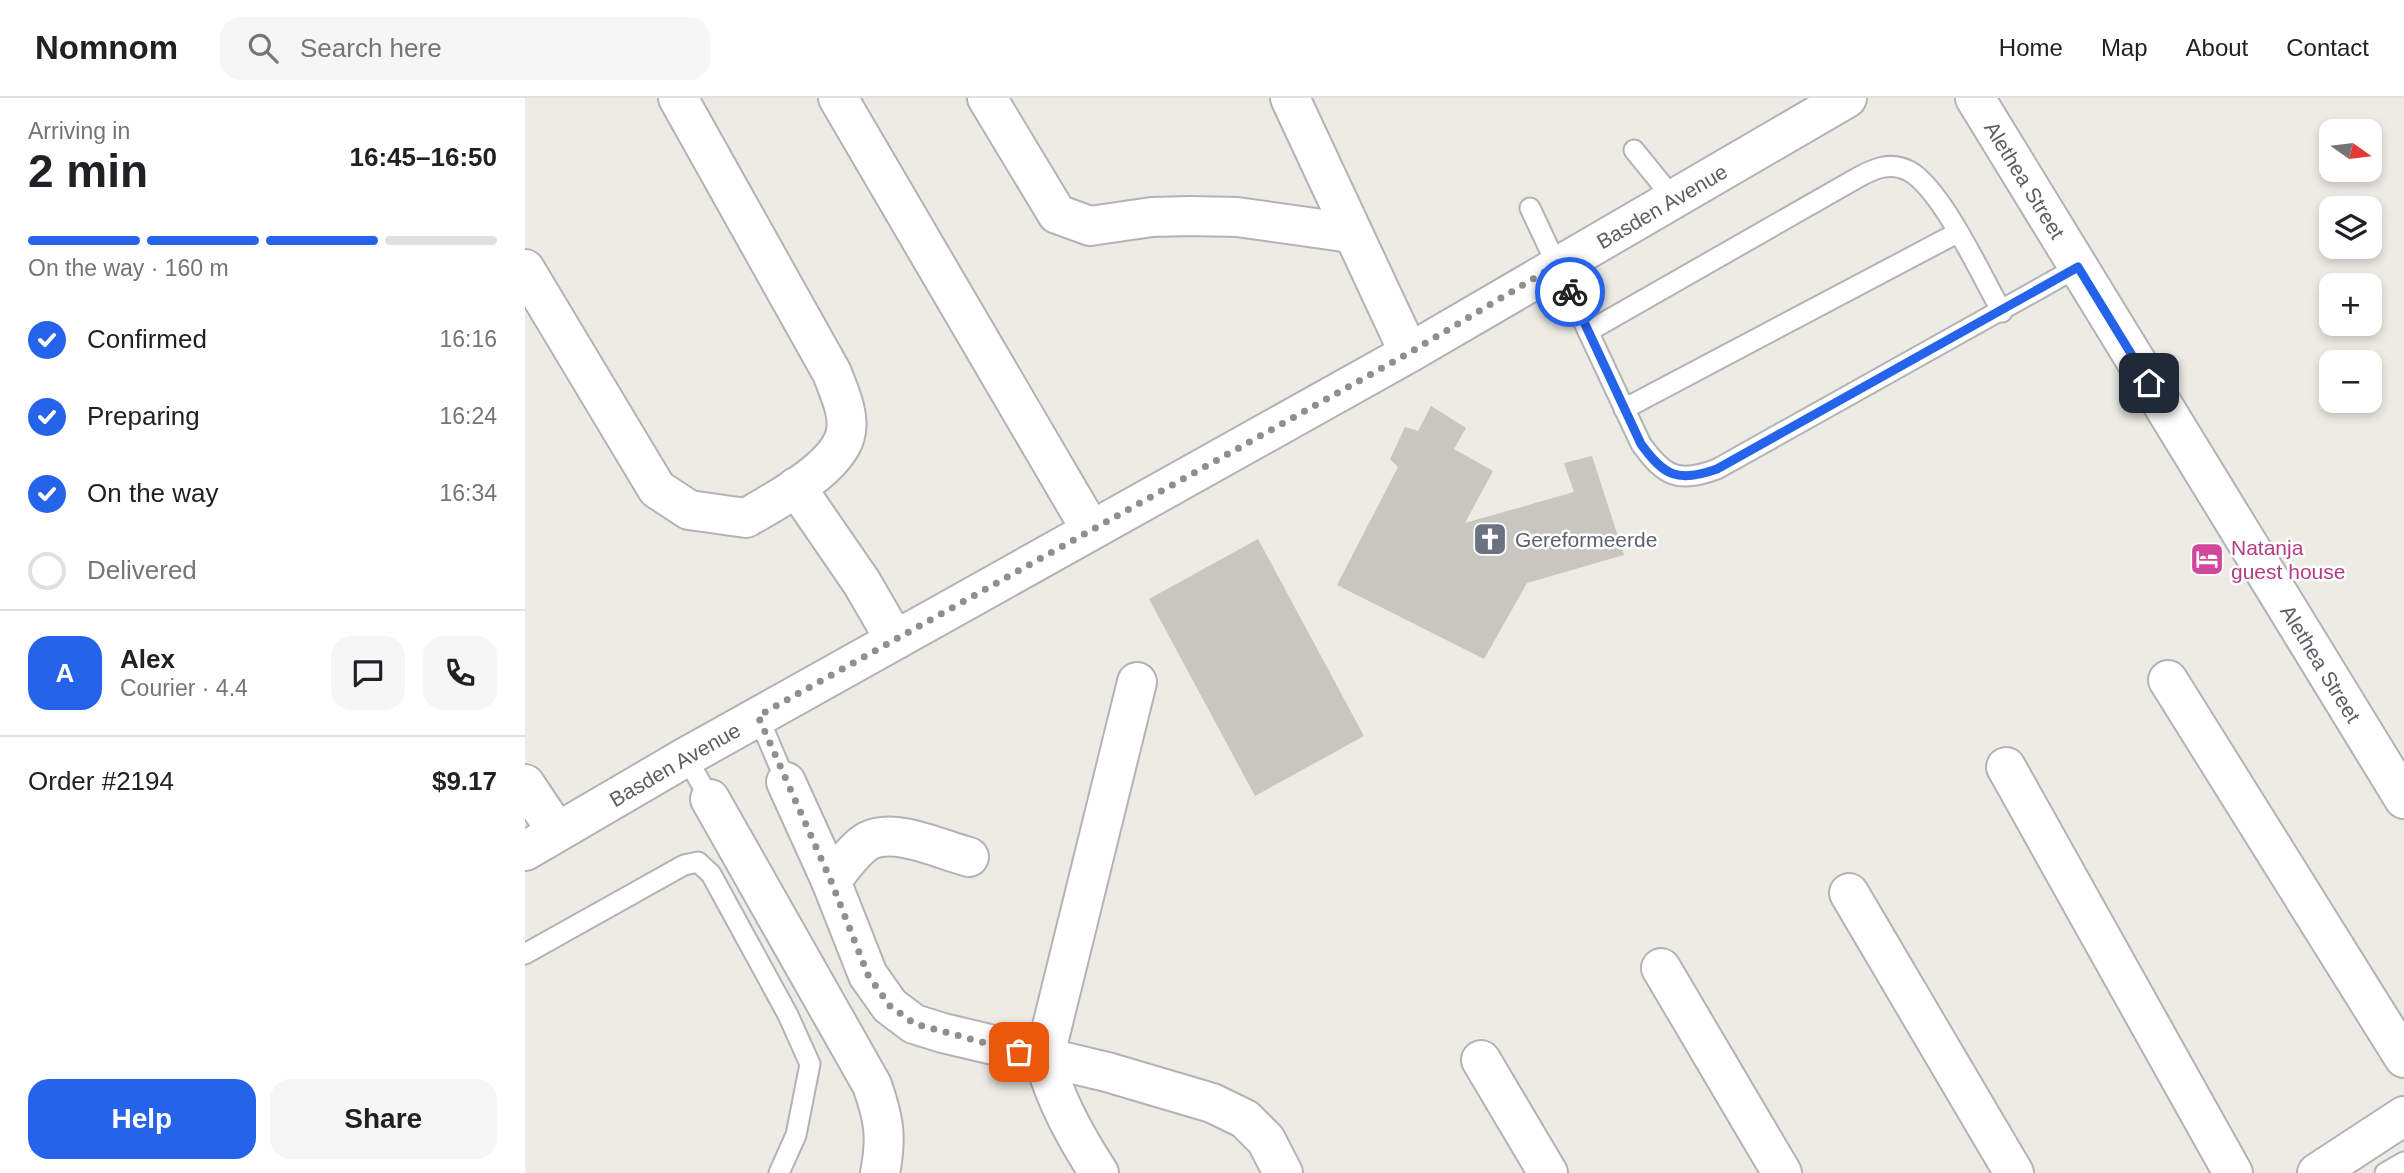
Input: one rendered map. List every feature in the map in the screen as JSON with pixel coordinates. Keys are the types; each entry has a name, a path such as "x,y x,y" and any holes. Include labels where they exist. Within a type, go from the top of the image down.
{"street":[{"path":"525,269 657,489 689,510 746,518 796,487 831,458 845,436 845,409 832,373 678,98"},
{"path":"838,98 1091,530"},
{"path":"987,98 1057,214 1071,222 1090,226 1151,217 1237,217 1351,233"},
{"path":"1290,98 1409,353"},
{"name":"Basden Avenue","path":"541,842 685,757 1409,353 1847,98"},
{"name":"Alethea Street","path":"1975,98 2404,799"},
{"path":"796,487 862,583 895,640"},
{"path":"2168,680 2404,1058"},
{"path":"1099,1173 1061,1108 1044,1059 1137,682"},
{"path":"2006,767 2232,1173"},
{"path":"786,782 831,881 868,975 890,1006 924,1027 1044,1059 1107,1072 1212,1103 1245,1119 1266,1140 1283,1173"},
{"path":"525,784 541,842"},
{"path":"710,799 872,1085 884,1118 885,1148 880,1173"},
{"path":"831,881 860,848 869,841 881,838 907,839 969,858"},
{"path":"1849,893 2014,1173"},
{"path":"1661,968 1782,1173"},
{"path":"1481,1060 1548,1173"},
{"path":"2317,1173 2404,1116"}],"lane":[{"path":"1634,150 1673,198"},
{"path":"1589,331 1882,166 1909,171 1923,182 1957,233 2002,312"},
{"path":"1530,208 1641,444 1656,465 1668,473 1697,476 1717,469 2002,312 2078,267"},
{"path":"1624,409 1957,233"},
{"path":"758,716 786,782"},
{"path":"685,757 710,799"},
{"path":"525,954 684,865 698,862 717,885 788,1015 810,1064 796,1135 779,1173"},
{"path":"2385,1173 2404,1162"}],"building":[{"name":"Gereformeerde","path":"1431,406 1466,428 1454,449 1493,471 1465,523 1574,492 1564,463 1592,456 1624,555 1527,583 1484,659 1337,585 1398,467 1390,459 1405,427 1418,431"},
{"path":"1258,539 1364,736 1255,796 1149,599"}],"way so far":[{"path":"1019,1052 915,1024 890,1006 868,975 831,881 758,716 1409,353 1558,264 1570,292"}],"place":[{"name":"Gereformeerde","path":"1490,539"},
{"name":"Natanja guest house","path":"2207,559"}],"route":[{"path":"1570,292 1641,444 1656,465 1668,473 1680,476 1697,476 1717,469 2002,312 2078,267 2149,383"}]}
